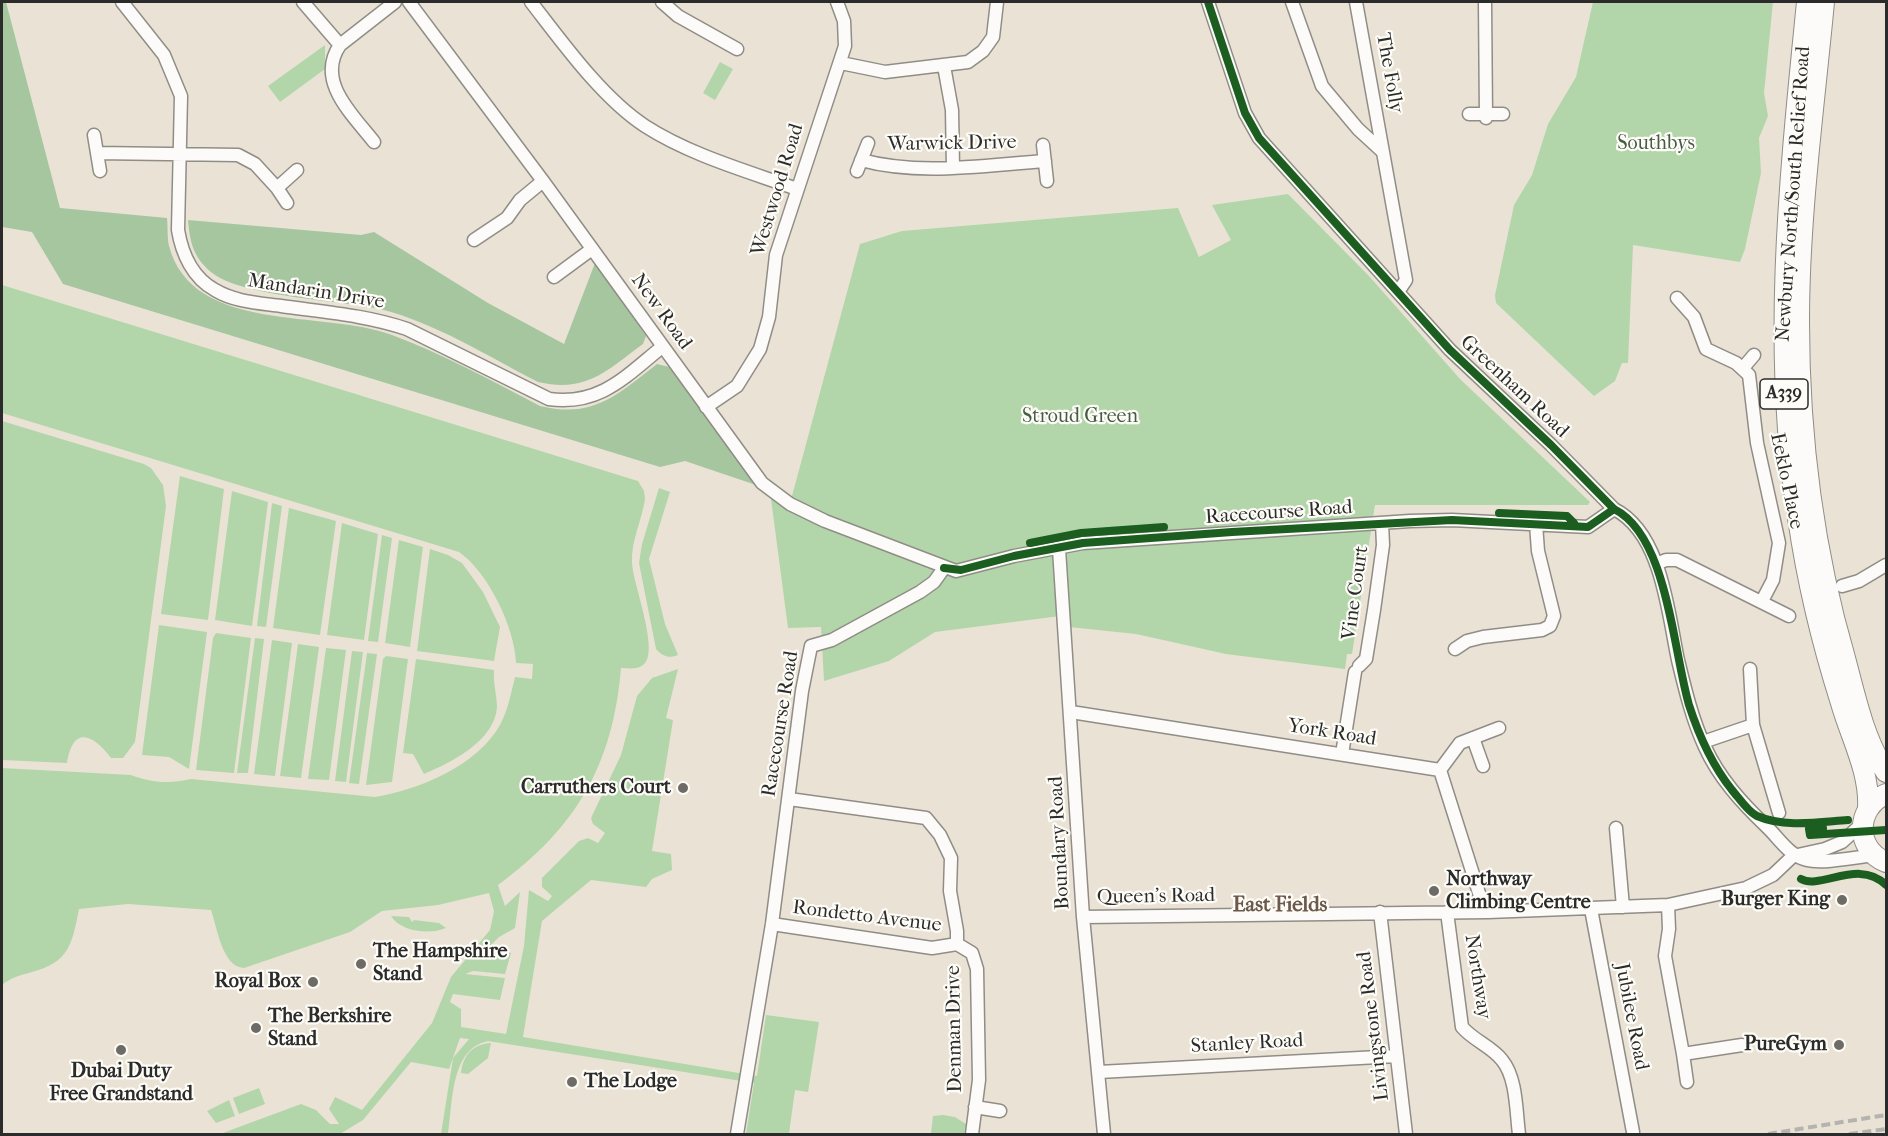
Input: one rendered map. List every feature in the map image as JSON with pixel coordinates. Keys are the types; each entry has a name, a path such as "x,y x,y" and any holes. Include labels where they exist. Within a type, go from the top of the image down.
{"highway":[{"name":"Newbury North/South Relief Road","path":"1807,2 1788,223 1783,322 1785,404 1791,470 1811,590 1840,702 1867,777 1866,844 1881,858"},
{"name":"Newbury North/South Relief Road","path":"1824,2 1800,279 1800,354 1804,438 1820,559 1839,640 1870,741 1887,772"},
{"path":"1865,815 1887,794"}],"street":[{"name":"Mandarin Drive","path":"122,2 155,43 171,70 181,96 178,230 186,259 205,284 242,301 383,321 407,329 549,399 563,401 593,397 609,388 662,347"},
{"path":"303,2 340,45"},
{"path":"374,142 335,88 332,67 334,53 340,45 395,2"},
{"name":"New Road","path":"409,2 543,181 762,483 790,504 825,521 944,568"},
{"path":"531,2 595,80 644,126 697,152 797,189"},
{"path":"662,2 678,16 737,49"},
{"name":"Westwood Road","path":"706,407 737,386 760,349 770,317 776,255 841,63 844,32 837,2"},
{"path":"841,63 885,72 968,62 987,47 997,24 997,2"},
{"name":"Greenham Road","path":"1208,2 1245,112 1259,138 1468,369 1551,445 1614,509 1624,514 1637,531 1656,564 1669,607 1683,681 1703,742 1727,783 1793,856"},
{"name":"The Folly","path":"1292,2 1322,86 1358,129 1383,152"},
{"name":"The Folly","path":"1356,2 1406,280 1398,292"},
{"path":"1485,2 1486,116"},
{"path":"944,66 952,110 953,168"},
{"path":"1469,114 1486,116 1503,114"},
{"path":"94,135 100,171"},
{"name":"Warwick Drive","path":"868,143 859,165 953,168 1045,161"},
{"name":"Warwick Drive","path":"1043,145 1047,181"},
{"path":"97,153 229,154 246,158 277,188 287,203"},
{"path":"277,188 297,170"},
{"path":"474,240 507,218 520,200 543,181"},
{"path":"554,277 592,249"},
{"path":"1677,298 1694,317 1706,348 1743,368 1754,355"},
{"name":"Eeklo Place","path":"1743,368 1749,375 1757,443 1779,543 1773,579 1762,602"},
{"name":"Racecourse Road","path":"737,1134 772,924 802,691 811,646 832,640 920,592 934,582 944,568 961,570 1014,556 1083,543 1452,520 1588,527 1614,509"},
{"name":"Vine Court","path":"1342,754 1357,669 1366,659 1373,620 1383,545 1382,523"},
{"path":"1455,649 1470,640 1542,630 1550,626 1554,616 1538,551 1536,524"},
{"name":"Boundary Road","path":"1059,549 1083,917 1100,1072 1104,1134"},
{"path":"1656,564 1666,560 1677,560 1789,616"},
{"path":"1842,586 1859,581 1887,565"},
{"path":"1750,669 1753,724 1779,813"},
{"name":"York Road","path":"1071,712 1440,770"},
{"path":"1703,742 1753,724"},
{"path":"1485,912 1440,770 1460,743 1499,728"},
{"path":"1473,738 1483,766"},
{"name":"Denman Drive","path":"789,798 926,818 940,835 951,858 950,891 957,945 972,953 977,969 979,1080 972,1134"},
{"path":"1793,856 1834,846 1853,834 1865,815"},
{"path":"1616,828 1623,907"},
{"path":"1793,856 1809,861 1881,858"},
{"name":"Queen's Road","path":"1083,917 1485,912 1668,905 1746,888 1773,875 1793,856"},
{"path":"1668,905 1669,929 1665,956 1687,1082"},
{"name":"Jubilee Road","path":"1591,909 1633,1132"},
{"name":"Livingstone Road","path":"1380,912 1406,1134"},
{"name":"Northway","path":"1447,912 1462,1027 1473,1039 1501,1058 1510,1072 1519,1134"},
{"name":"Rondetto Avenue","path":"772,924 932,948 957,945"},
{"path":"1683,1054 1742,1045"},
{"name":"Stanley Road","path":"1100,1072 1397,1056"},
{"name":"Denman Drive","path":"975,1107 1000,1110"}],"green space":[{"path":"2,2 6,2 60,208 167,218 169,246 183,274 204,294 232,306 264,314 364,327 392,335 449,359 540,406 559,409 590,407 616,394 657,364 669,367 759,486 685,461 660,467 63,284 32,232 2,227"},
{"name":"Southbys","path":"1593,2 1773,2 1764,93 1768,116 1759,138 1761,173 1745,249 1740,262 1633,245 1628,363 1622,363 1615,381 1594,396 1496,303 1495,295 1514,205 1532,175 1548,124 1576,77"},
{"path":"325,45 325,69 280,102 268,86"},
{"path":"720,62 733,69 715,100 703,93"},
{"name":"Stroud Green","path":"1288,194 1369,276 1460,379 1590,502 1588,505 1375,505 1352,654 1347,654 1345,669 1226,654 1136,634 1069,627 1068,615 935,632 889,661 824,681 821,627 788,628 771,499 792,496 860,244 902,231 1178,208 1199,257 1231,240 1212,205"},
{"path":"188,220 361,235 374,232 488,303 564,344 595,263 646,336 643,344 595,377 570,385 538,382 441,331 401,315 380,309 267,292 225,280 211,272 196,255 191,242"},
{"path":"2,285 638,481 644,491 645,499 633,546 632,562 647,632 648,658 638,668 621,668 617,703 609,735 586,792 549,841 498,885 505,906 520,892 515,928 499,937 487,949 511,953 505,974 473,971 465,974 505,978 500,1000 453,994 450,1002 461,1009 461,1027 506,1034 524,946 529,890 548,901 552,896 542,887 542,878 579,841 588,838 598,843 605,833 593,824 591,818 621,755 637,696 652,678 678,669 666,718 673,720 652,851 671,854 672,870 652,879 646,887 591,880 542,921 523,1037 757,1076 766,1015 819,1022 808,1092 795,1090 789,1134 746,1134 754,1083 488,1041 476,1046 466,1055 460,1066 453,1093 448,1134 441,1134 453,1058 469,1039 460,1038 449,1069 411,1062 363,1120 340,1134 220,1134 301,1104 316,1110 330,1124 339,1124 329,1109 335,1097 362,1110 432,1023 451,977 490,930 494,911 489,893 438,905 382,911 350,932 244,968 230,961 225,954 211,910 128,904 79,909 71,942 61,957 44,968 16,977 2,985 2,768 131,775 161,782 191,779 375,797 392,794 445,774 477,753 500,725 515,677 532,679 533,664 516,663 511,634 498,602 480,573 459,552 2,413"},
{"path":"2,421 144,464 151,468 163,485 166,506 135,742 123,758 111,758 97,743 84,737 74,743 67,763 2,760"},
{"path":"180,476 224,489 208,620 161,614"},
{"path":"659,488 670,492 649,559 665,624 678,655 672,657 663,655 656,649 639,563 642,544"},
{"path":"232,491 268,502 252,626 215,620"},
{"path":"272,503 282,506 266,627 257,626"},
{"path":"289,508 336,521 320,635 273,628"},
{"path":"342,523 378,534 364,640 327,635"},
{"path":"382,535 392,538 378,642 368,641"},
{"path":"399,540 423,547 410,647 385,643"},
{"path":"430,549 462,563 483,592 500,627 494,661 417,651"},
{"path":"159,625 207,632 189,769 169,757 142,755"},
{"path":"216,633 251,638 234,773 196,770 213,638"},
{"path":"255,638 264,639 248,773 237,773"},
{"path":"272,640 292,643 275,776 254,774"},
{"path":"298,644 319,647 301,778 280,776"},
{"path":"326,648 346,650 329,780 308,779"},
{"path":"352,651 363,652 346,782 335,781"},
{"path":"367,653 377,654 359,784 349,783"},
{"path":"386,656 408,659 392,782 366,785 383,659"},
{"path":"416,659 494,670 497,703 494,719 480,740 458,757 424,774 413,754 403,753"},
{"path":"391,916 409,917 412,922 414,920 439,923 446,928 416,931 401,926"},
{"path":"491,1043 488,1058 468,1074 461,1073 466,1056 474,1048"},
{"path":"259,1088 265,1104 239,1114 233,1098"},
{"path":"229,1100 235,1116 216,1123 207,1111"},
{"path":"933,1116 955,1117 966,1124 964,1134 931,1133"}],"railway":[{"path":"1768,1134 1886,1115"},
{"path":"1849,1134 1886,1129"}],"cycle path":[{"path":"1208,2 1245,113 1259,138 1450,350 1551,445 1614,509 1632,523 1646,543 1666,597 1683,682 1693,717 1712,760 1732,790 1750,811 1768,820 1790,823 1848,820"},
{"path":"944,568 961,570 1014,556 1083,543 1232,532 1452,520 1588,527 1614,509"},
{"path":"1499,513 1567,516 1574,523"},
{"path":"1030,543 1081,533 1164,527"},
{"path":"1823,828 1809,829 1810,835 1886,830"},
{"path":"1801,879 1819,881 1864,874 1875,877 1886,885"}],"place":[{"name":"Carruthers Court","path":"683,788"},
{"name":"Northway Climbing Centre","path":"1434,891"},
{"name":"Burger King","path":"1842,900"},
{"name":"The Hampshire Stand","path":"361,964"},
{"name":"Royal Box","path":"313,982"},
{"name":"The Berkshire Stand","path":"256,1028"},
{"name":"PureGym","path":"1839,1045"},
{"name":"Dubai Duty Free Grandstand","path":"121,1050"},
{"name":"The Lodge","path":"572,1082"}],"district":[{"name":"East Fields","path":"1280,906"}]}
